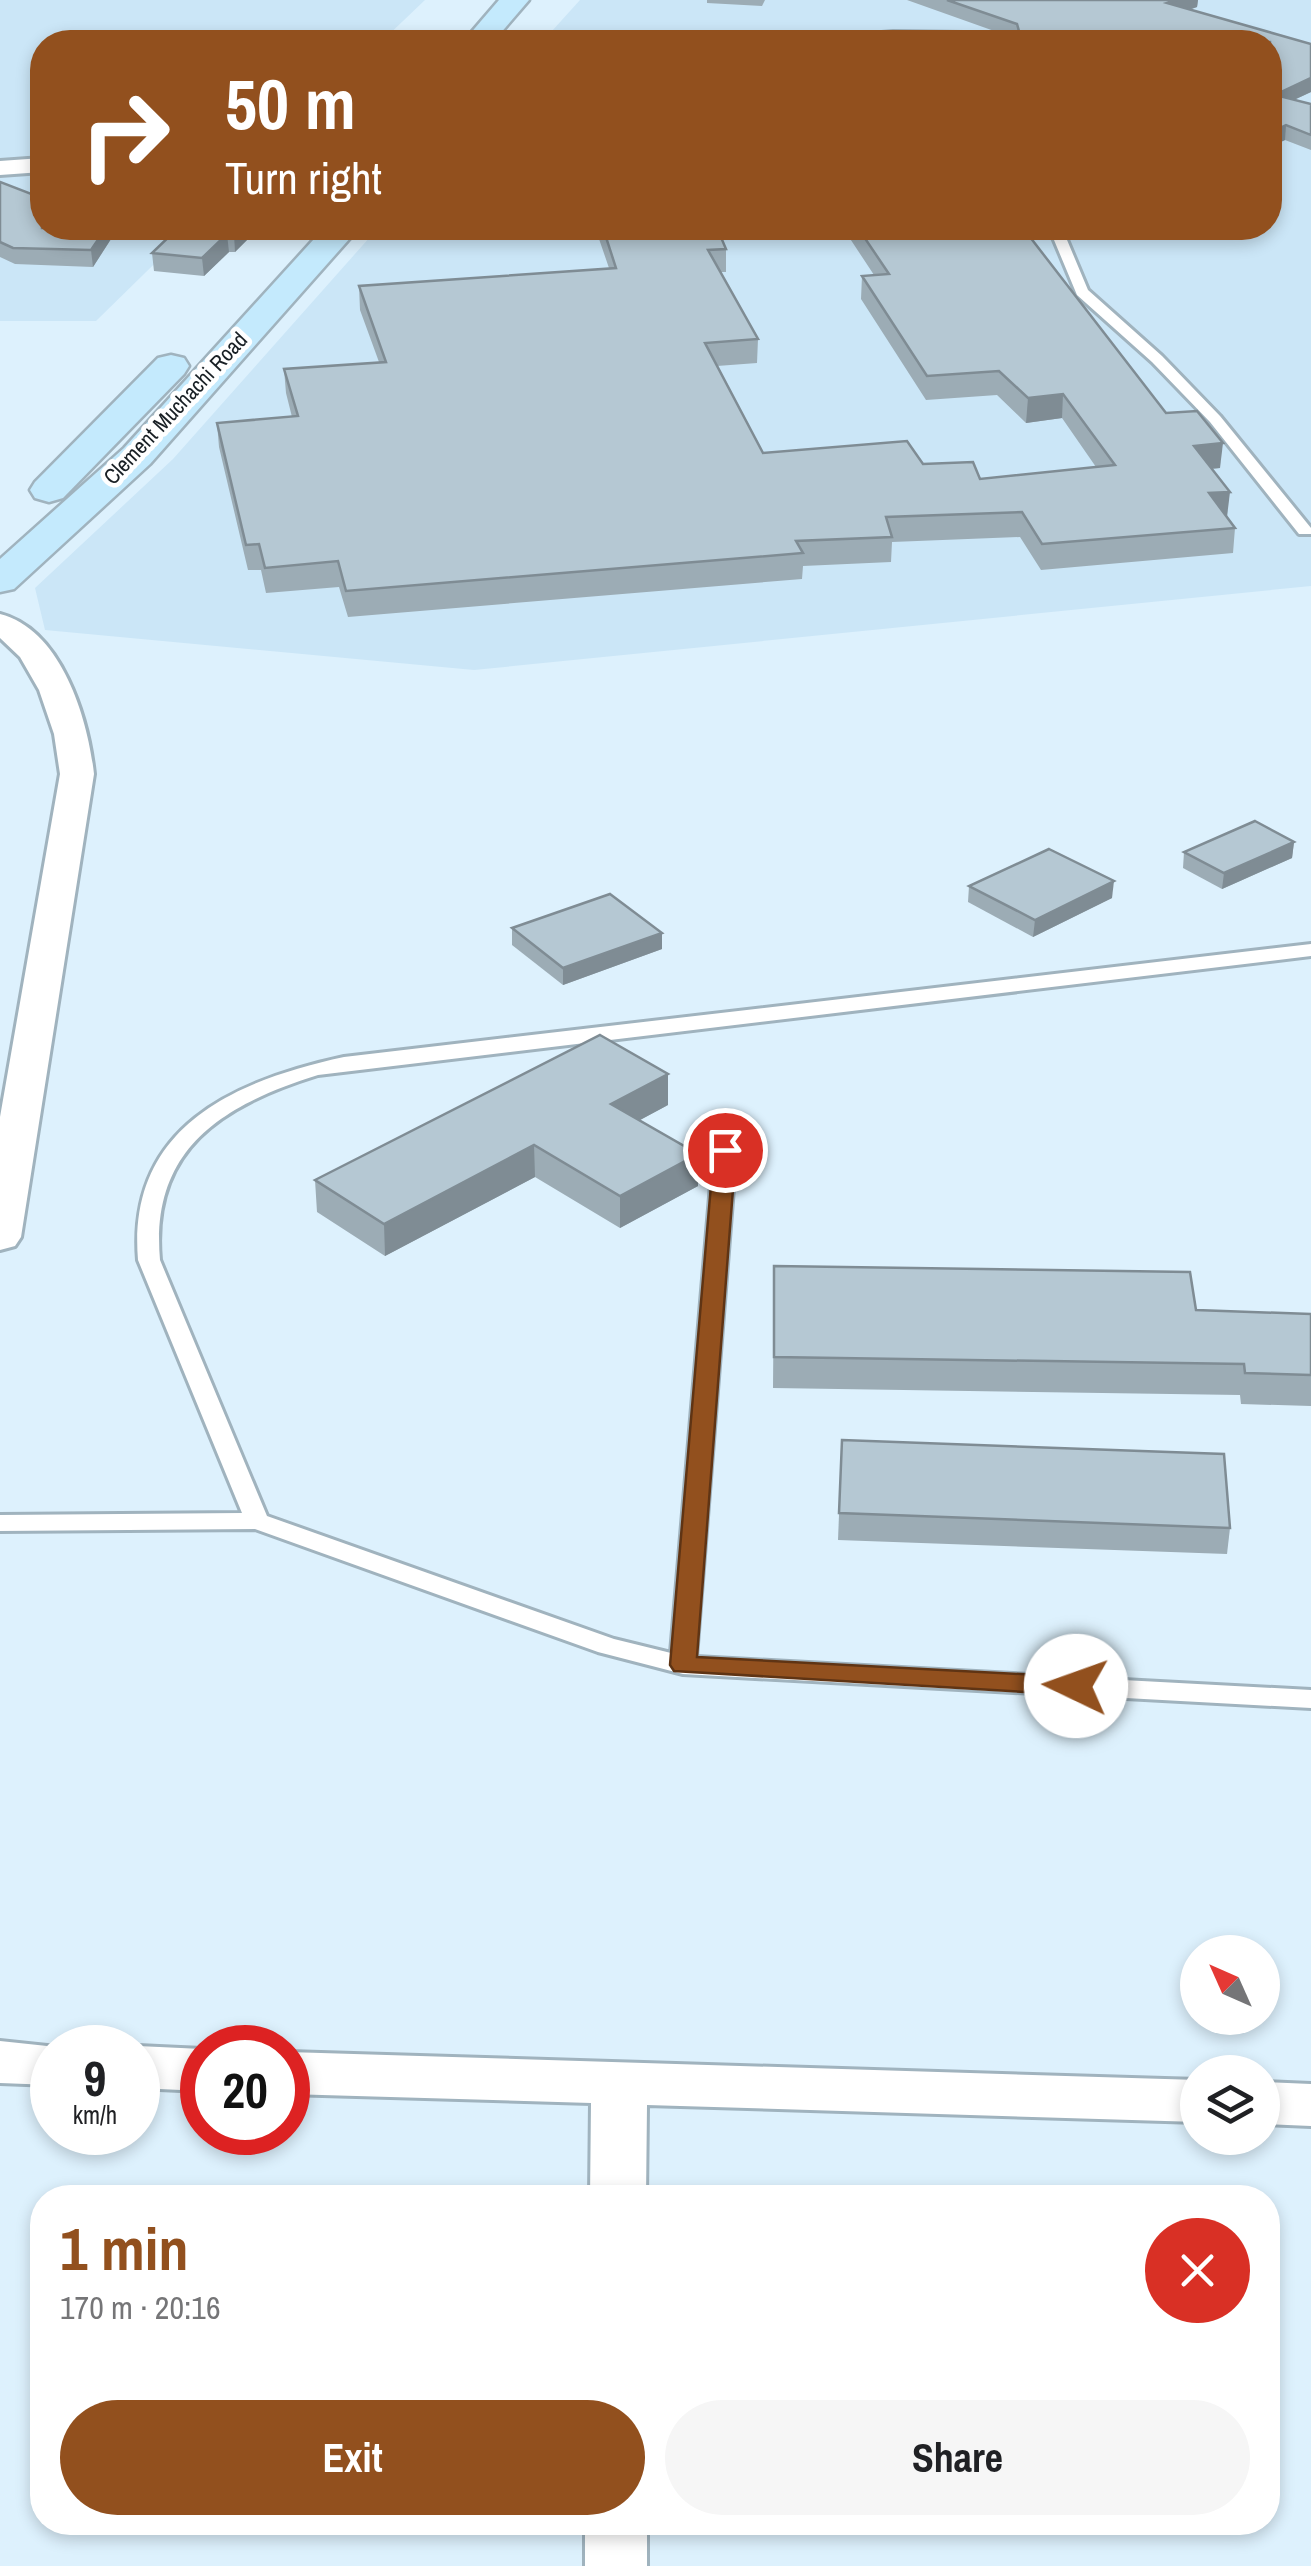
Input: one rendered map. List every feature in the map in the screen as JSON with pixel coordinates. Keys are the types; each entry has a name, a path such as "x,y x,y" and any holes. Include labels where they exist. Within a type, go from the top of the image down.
{"main road":[{"path":"494,30 527,7"},
{"name":"Clement Muchachi Road","path":"23,513 290,240"},
{"name":"Clement Muchachi Road","path":"0,580 137,456 331,240"}],"street":[{"path":"0,168 30,166"},
{"path":"0,624 11,629 38,660 52,687 75,738 77,774 0,1237"},
{"path":"0,2062 30,2063"},
{"path":"310,2073 1180,2101"},
{"path":"618,2185 619,2084"},
{"path":"1280,2104 1311,2105"},
{"path":"616,2535 616,2566"}],"lane":[{"path":"1060,240 1082,292 1157,359 1215,419 1305,532"},
{"path":"257,1520 149,1260 146,1220 155,1185 172,1154 194,1127 262,1086 302,1071 344,1064 1311,950"},
{"path":"683,1665 725,1150"},
{"path":"0,1523 257,1520 607,1646 683,1665 1311,1699"}],"shaded area":[{"path":"0,0 425,0 394,30 30,30 30,240 179,240 96,321 0,321"},
{"path":"580,0 1311,0 1311,586 474,670 45,630 35,588 173,459 367,240 1282,240 1282,30 553,30"}],"building":[{"path":"947,0 1177,0 1167,3 1262,30 1019,30 1017,24"},
{"path":"1282,36 1311,44 1311,78 1282,92"},
{"path":"1282,97 1311,104 1311,135 1282,127"},
{"path":"0,182 30,193 30,240 98,240 91,250 13,248 0,242"},
{"path":"166,240 221,240 202,258 152,253"},
{"path":"607,240 722,240 726,249 708,250 758,339 705,343 763,453 907,441 923,464 973,462 980,479 1115,465 1063,394 1028,398 999,371 927,376 862,276 889,274 866,240 1032,240 1166,413 1197,411 1223,443 1194,446 1230,492 1209,493 1235,528 1042,544 1022,512 886,517 892,537 796,541 803,553 346,591 338,561 265,568 259,544 246,545 217,423 298,416 284,369 386,362 359,286 616,268"},
{"path":"1255,821 1294,842 1224,873 1184,852"},
{"path":"1049,849 1114,881 1035,920 969,886"},
{"path":"610,894 662,933 563,968 512,928"},
{"path":"600,1035 668,1074 611,1104 698,1154 620,1196 534,1145 384,1224 315,1180"},
{"path":"774,1266 1190,1272 1196,1310 1311,1314 1311,1375 1245,1373 1244,1364 774,1357"},
{"path":"842,1440 1224,1454 1230,1528 839,1513"}],"route":[{"path":"725,1150 683,1665 1076,1686"}]}
